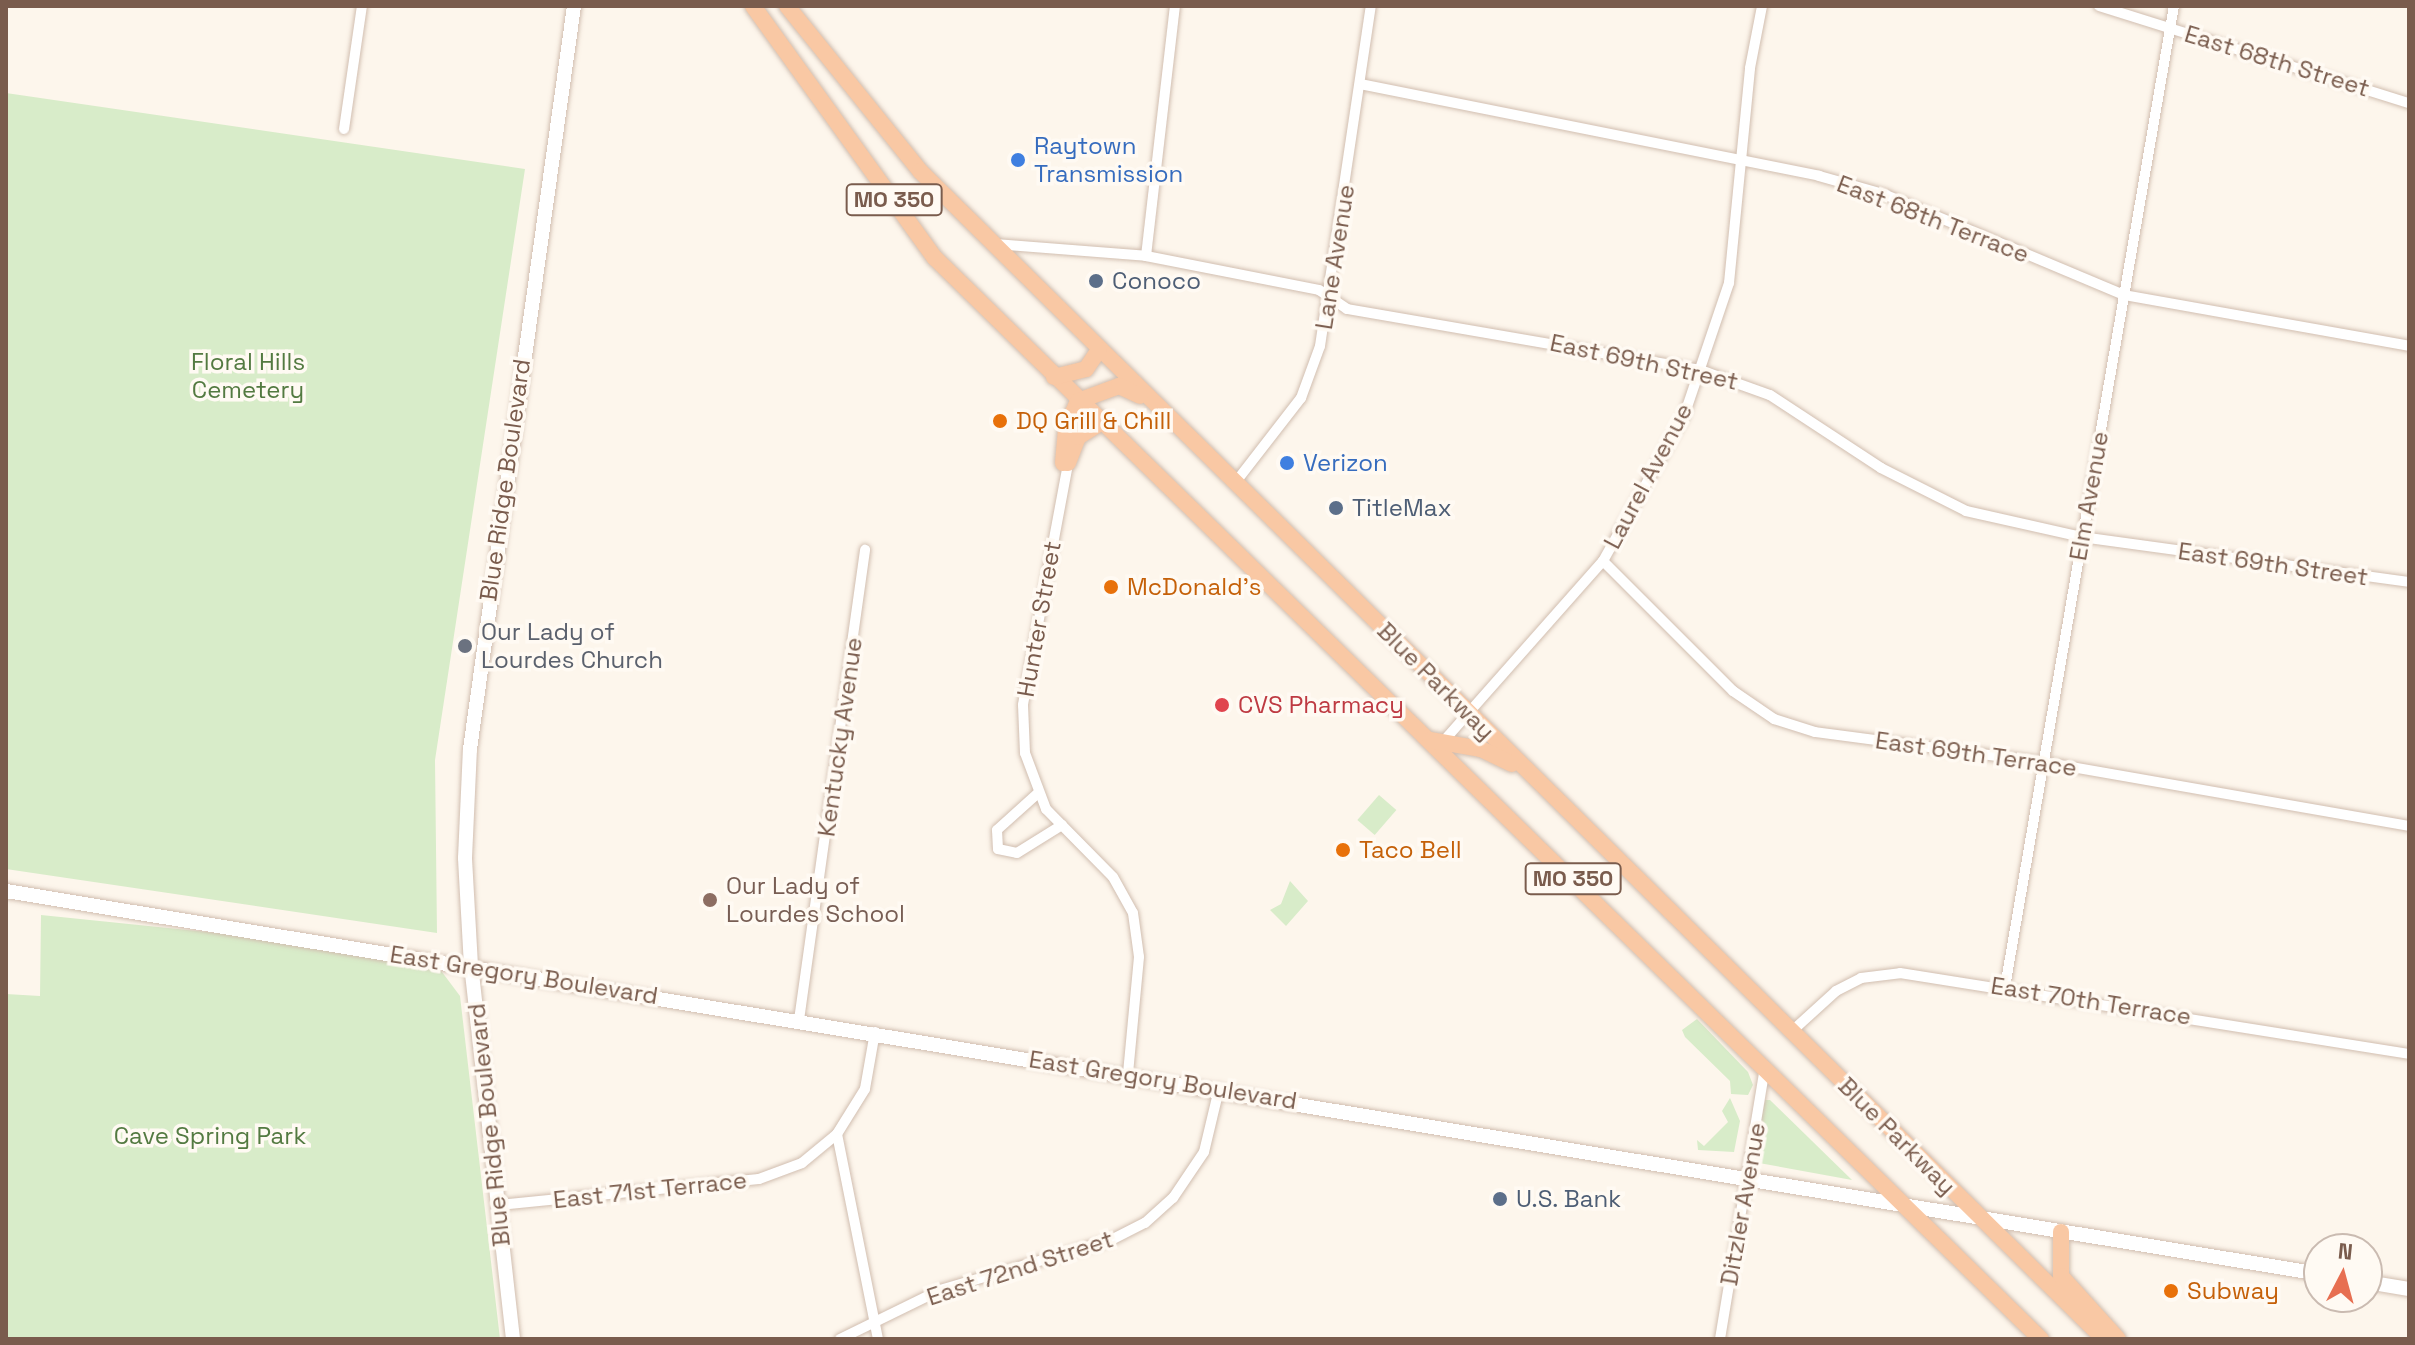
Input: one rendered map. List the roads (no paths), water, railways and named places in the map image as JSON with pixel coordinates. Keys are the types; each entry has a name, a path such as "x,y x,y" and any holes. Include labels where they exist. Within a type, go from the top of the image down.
{"highway":[{"name":"Blue Parkway","path":"753,6 935,258 1100,423 1437,743 2041,1339"},
{"name":"Blue Parkway","path":"787,6 920,171 2104,1339"},
{"path":"1054,377 1086,369 1099,350"},
{"path":"1066,463 1070,413 1078,401 1119,386 1153,402"},
{"path":"1066,463 1078,437 1100,423"},
{"path":"1437,743 1481,749 1528,772"},
{"path":"2061,1232 2061,1276 2118,1339"}],"main road":[{"name":"Blue Ridge Boulevard","path":"513,1339 471,966 465,858 470,749 574,6"},
{"name":"East Gregory Boulevard","path":"6,891 1128,1073 1747,1177 1907,1207 2303,1271"},
{"path":"2383,1285 2409,1289"}],"street":[{"path":"344,129 362,6"},
{"path":"1146,256 1175,6"},
{"name":"Lane Avenue","path":"1235,483 1301,398 1331,298 1371,6"},
{"name":"Laurel Avenue","path":"1437,743 1468,713 1603,561 1671,445 1729,283 1750,68 1762,6"},
{"name":"East 68th Street","path":"2099,6 2409,103"},
{"name":"Elm Avenue","path":"2005,987 2174,6"},
{"name":"East 68th Terrace","path":"1360,84 1743,160 1886,195 2124,295 2409,346"},
{"name":"East 69th Street","path":"993,244 1146,256 1319,290 1347,309 1700,370 1770,395 1943,504 2081,537 2409,582"},
{"name":"Hunter Street","path":"1066,463 1023,705 1025,753 1037,794 1062,825 1113,877 1133,913 1139,957 1128,1073"},
{"name":"Kentucky Avenue","path":"799,1020 865,550"},
{"name":"East 69th Terrace","path":"1603,561 1733,691 1774,719 1815,732 2043,762 2409,826"},
{"path":"1037,794 997,830 998,849 1017,853 1062,825"},
{"name":"East 70th Terrace","path":"1791,1032 1836,991 1870,976 1900,973 2005,987 2409,1054"},
{"path":"875,1032 865,1089 837,1134 878,1339"},
{"name":"Ditzler Avenue","path":"1720,1339 1765,1068"},
{"name":"East 72nd Street","path":"840,1339 940,1290 1111,1240 1145,1223 1173,1198 1204,1152 1219,1089"},
{"name":"East 71st Terrace","path":"499,1205 759,1179 802,1163 837,1134"}],"place":[{"name":"Raytown Transmission","path":"1018,160"},
{"name":"Conoco","path":"1096,281"},
{"name":"DQ Grill & Chill","path":"1000,421"},
{"name":"Verizon","path":"1287,463"},
{"name":"TitleMax","path":"1336,508"},
{"name":"McDonald's","path":"1111,587"},
{"name":"Our Lady of Lourdes Church","path":"465,646"},
{"name":"CVS Pharmacy","path":"1222,705"},
{"name":"Taco Bell","path":"1343,850"},
{"name":"Our Lady of Lourdes School","path":"710,900"},
{"name":"U.S. Bank","path":"1500,1199"},
{"name":"Subway","path":"2171,1291"}],"park label":[{"name":"Floral Hills Cemetery","path":"248,376"},
{"name":"Cave Spring Park","path":"210,1136"}]}
